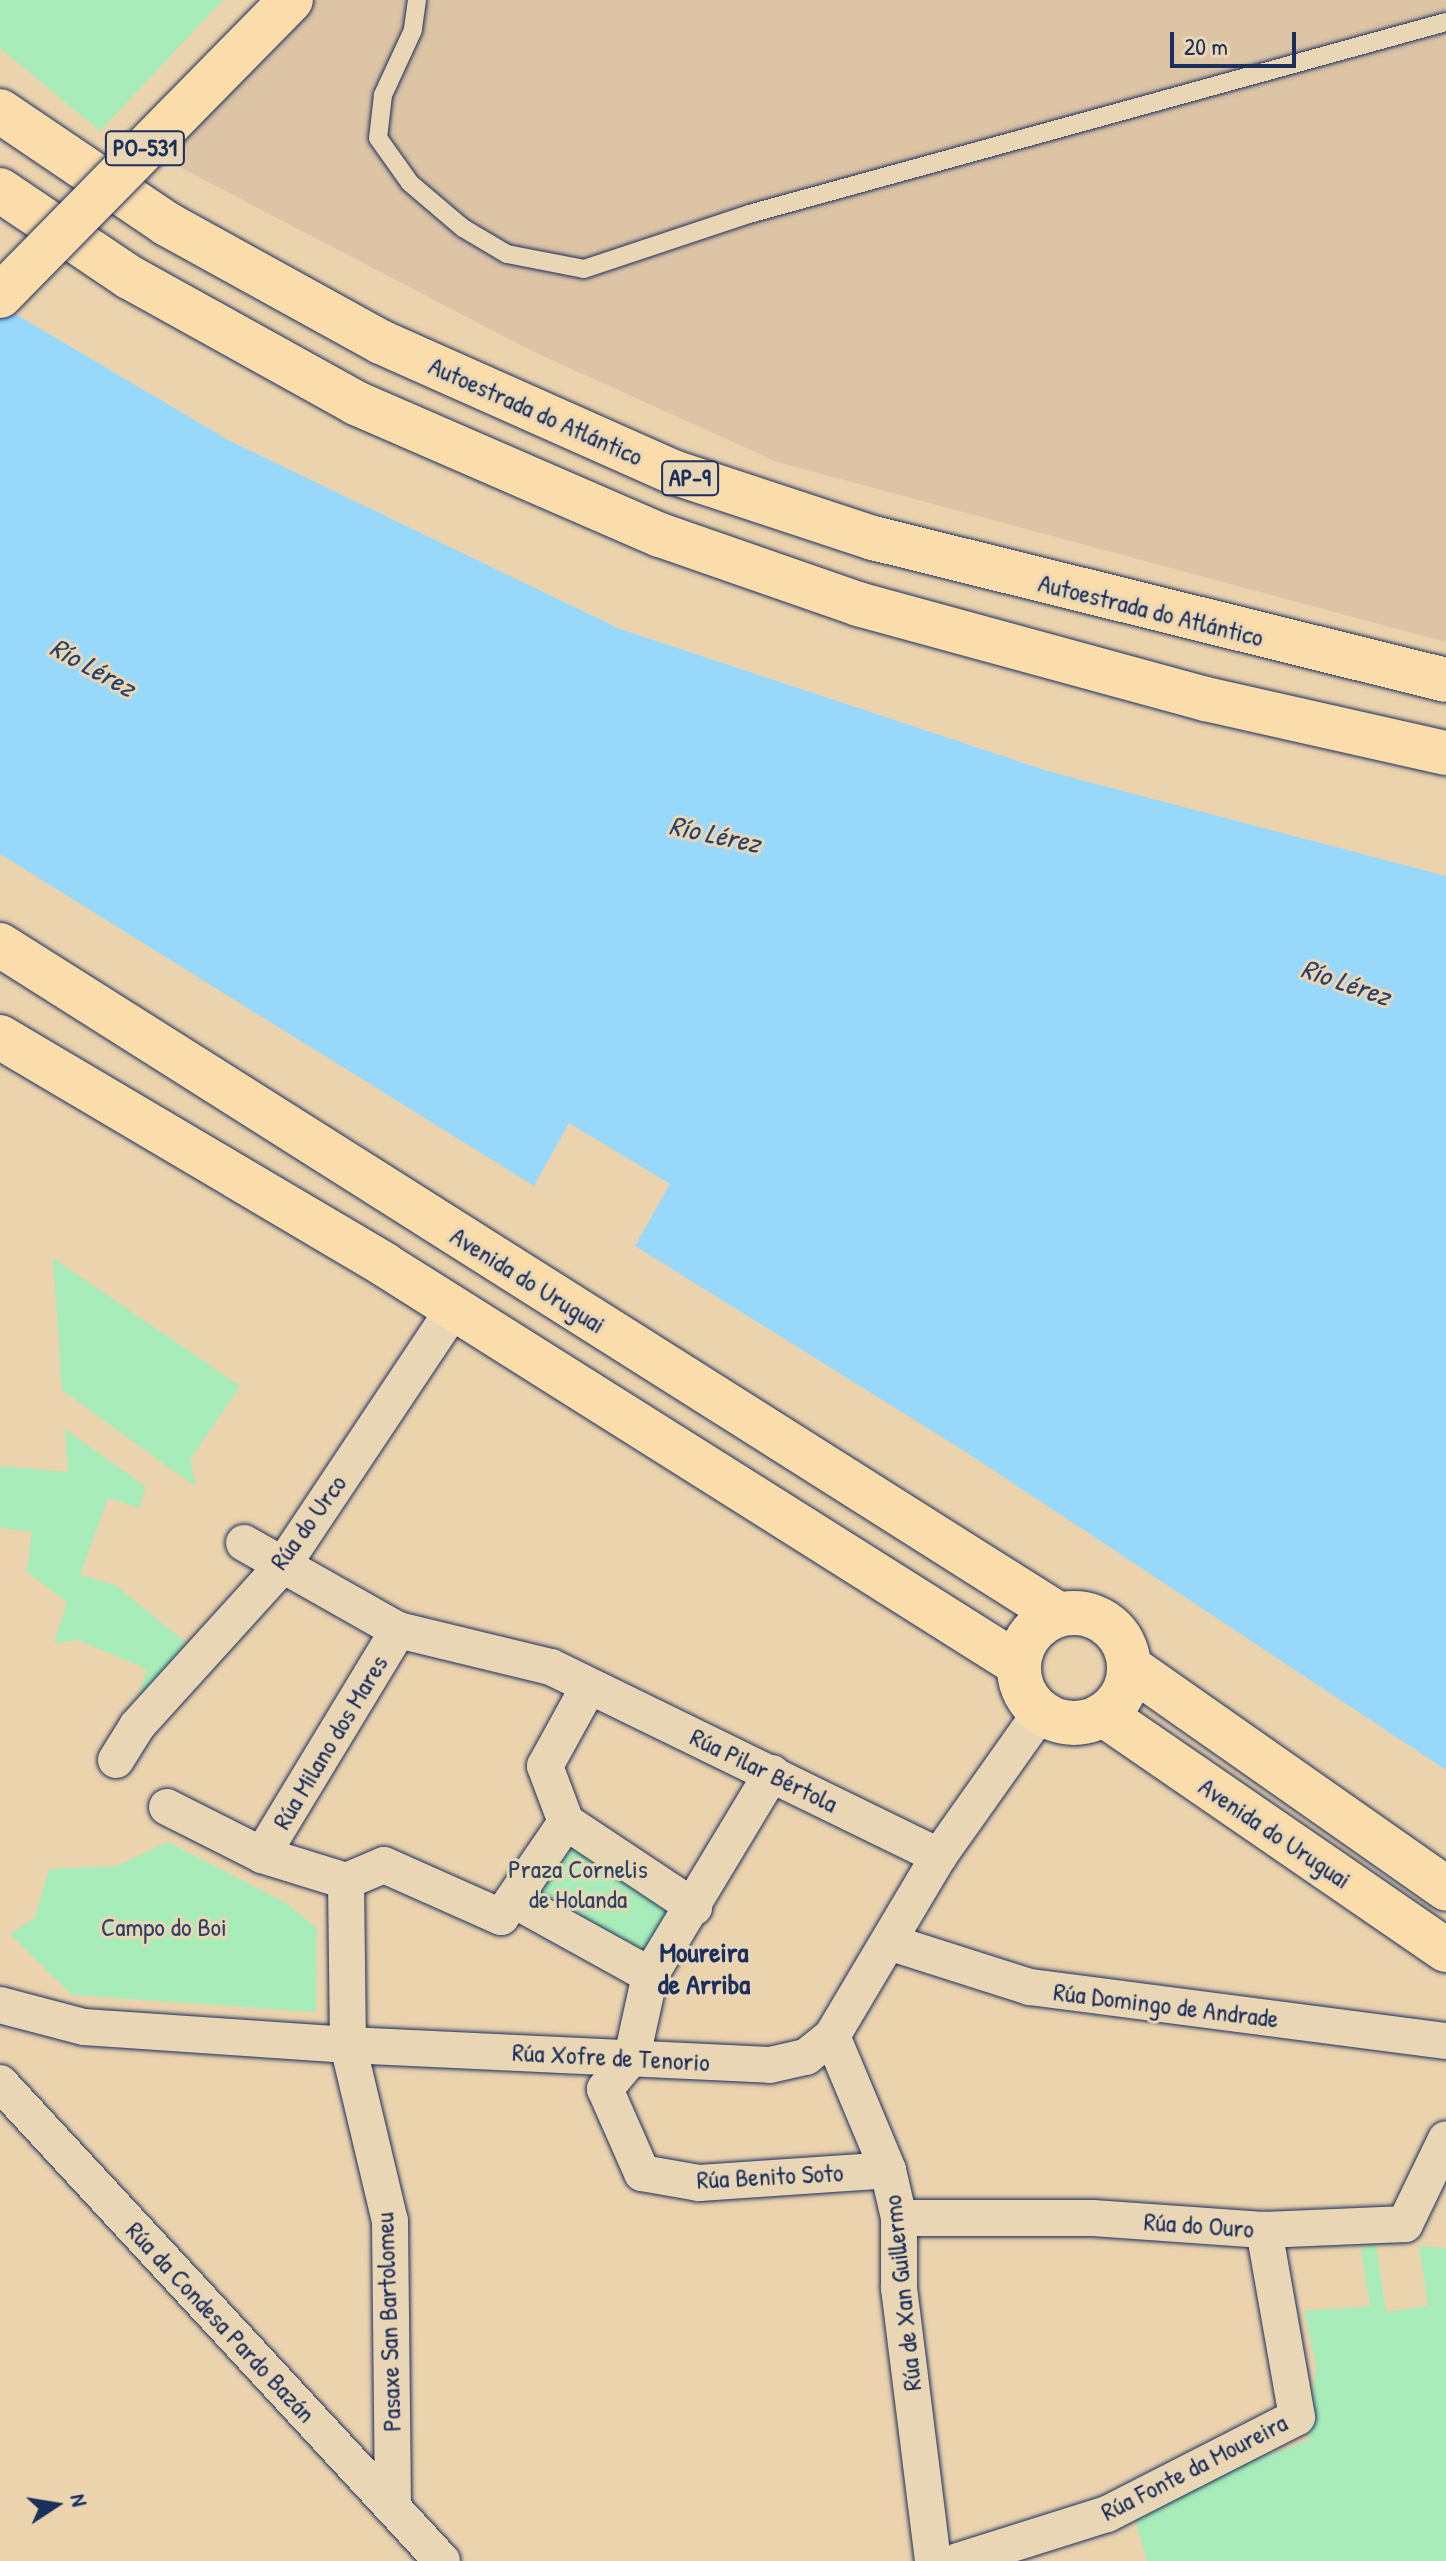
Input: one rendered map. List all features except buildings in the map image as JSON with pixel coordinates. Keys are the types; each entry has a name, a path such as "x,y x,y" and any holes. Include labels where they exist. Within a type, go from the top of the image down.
{"main road":[{"name":"PO-531","path":"0,296 291,0"},
{"name":"Autoestrada do Atlántico","path":"0,111 167,224 381,342 673,472 888,542 1446,680"},
{"name":"AP-9","path":"0,190 129,277 356,403 660,535 858,604 1206,699 1446,753"},
{"name":"Avenida do Uruguai","path":"0,945 1058,1614"},
{"path":"0,1037 454,1309 1018,1664"},
{"path":"1075,1612 1107,1623 1120,1635 1130,1667 1122,1694 1104,1715 1072,1724 1041,1712 1028,1699 1018,1664 1030,1633 1058,1614 1075,1612"},
{"name":"Avenida do Uruguai","path":"1130,1667 1446,1888"},
{"name":"Avenida do Uruguai","path":"1104,1715 1446,1950"}],"street":[{"name":"Rúa do Urco","path":"116,1760 137,1726 283,1565 454,1309"},
{"name":"Rúa Pilar Bértola","path":"244,1543 398,1630 551,1667 939,1856"},
{"name":"Rúa Milano dos Mares","path":"262,1855 398,1630"},
{"path":"589,1686 545,1766 566,1822 694,1907"},
{"name":"Rúa Xofre de Tenorio","path":"0,2005 84,2027 348,2045 770,2065 806,2057 832,2036 892,1943 939,1856 1041,1712"},
{"path":"632,2057 650,1975 694,1907 772,1773"},
{"path":"167,1807 262,1855 346,1881 384,1865 501,1917 566,1822"},
{"path":"346,1881 348,2045"},
{"path":"514,1900 650,1975"},
{"name":"Rúa Domingo de Andrade","path":"892,1943 1030,1987 1446,2041"},
{"name":"Rúa de Xan Guillermo","path":"832,2036 888,2170 899,2218 899,2288 933,2561"},
{"name":"Pasaxe San Bartolomeu","path":"348,2045 390,2221 393,2508"},
{"name":"Rúa Benito Soto","path":"632,2057 605,2089 642,2173 699,2183 888,2170"},
{"name":"Rúa da Condesa Pardo Bazán","path":"0,2083 442,2561"},
{"name":"Rúa do Ouro","path":"899,2218 1093,2218 1264,2230 1405,2224 1446,2139"},
{"name":"Rúa Fonte da Moureira","path":"958,2561 1107,2514 1297,2417 1264,2230"}],"lane":[{"path":"417,0 413,30 383,95 378,138 410,183 463,228 507,254 584,269 749,214 1446,22"}],"shaded area":[{"path":"291,0 1446,0 1446,642 777,462 532,351 145,149"}],"green space":[{"path":"0,0 223,0 100,131 0,48"},
{"path":"53,1258 240,1386 190,1460 196,1487 62,1390"},
{"path":"65,1429 146,1487 139,1508 108,1498 80,1575 115,1585 198,1652 149,1705 138,1698 147,1669 78,1640 54,1643 67,1602 27,1572 32,1532 0,1528 0,1466 68,1472"},
{"name":"Praza Cornelis de Holanda","path":"566,1822 694,1907 650,1975 514,1900"},
{"name":"Campo do Boi","path":"168,1842 286,1903 317,1928 316,2012 72,1995 10,1934 35,1918 49,1869 117,1866"},
{"path":"1376,2244 1386,2312 1428,2306 1419,2246 1446,2248 1446,2561 1147,2561 1135,2519 1217,2472 1308,2441 1316,2365 1304,2311 1370,2306 1361,2249"}],"water":[{"name":"Río Lérez","path":"0,305 230,441 620,629 1051,772 1446,876 1446,1770 966,1452 635,1246 670,1184 569,1123 534,1186 0,854"}],"district":[{"name":"Moureira de Arriba","path":"704,1968"}]}
